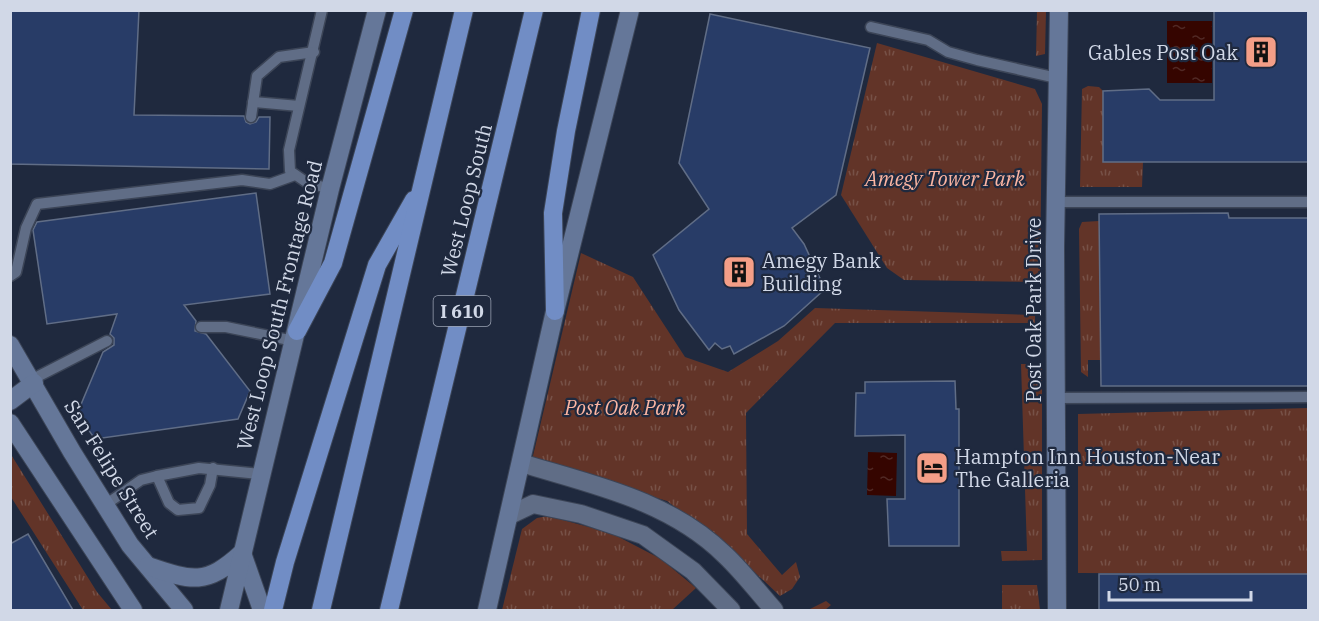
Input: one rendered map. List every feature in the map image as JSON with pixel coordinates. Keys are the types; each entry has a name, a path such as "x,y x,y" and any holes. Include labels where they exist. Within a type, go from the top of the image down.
{"highway":[{"path":"295,336 333,263 404,10"},
{"path":"322,606 464,10"},
{"name":"West Loop South","path":"390,610 534,10"},
{"path":"555,311 553,213 566,131 591,10"},
{"path":"273,610 285,562 377,265 425,181"}],"main road":[{"name":"West Loop South Frontage Road","path":"229,610 330,189 377,10"},
{"path":"487,610 555,311 630,10"},
{"name":"Post Oak Park Drive","path":"1057,610 1055,398 1059,10"},
{"name":"San Felipe Street","path":"10,345 105,505 147,566 184,610"},
{"path":"10,401 32,381"},
{"path":"10,423 133,610"},
{"path":"147,566 177,576 203,578 223,570 242,553 262,610"}],"street":[{"path":"521,464 647,502 677,518 725,555 774,610"},
{"path":"510,515 533,504 582,514 644,536 693,571 731,610"}],"lane":[{"path":"322,10 314,52 289,150 290,171 306,182 330,189"},
{"path":"871,27 928,40 948,52 976,60 1057,78"},
{"path":"251,117 257,76 279,57 314,52"},
{"path":"253,102 299,106"},
{"path":"10,276 16,272 26,228 37,204 242,180 270,184 295,175"},
{"path":"1056,202 1308,202"},
{"path":"201,327 226,327 295,336"},
{"path":"32,381 107,341"},
{"path":"1055,398 1308,397"},
{"path":"105,505 141,480 157,476 213,468 260,474"},
{"path":"157,476 169,503 178,510 199,508 210,485 213,468"}],"green space":[{"path":"1037,11 1046,11 1045,54 1036,56"},
{"name":"Amegy Tower Park","path":"877,43 1035,89 1042,104 1040,282 904,280 887,268 841,195"},
{"path":"1088,86 1099,87 1103,91 1103,162 1143,162 1142,187 1080,187 1082,89"},
{"path":"1099,221 1101,360 1088,360 1088,377 1081,372 1079,229 1082,222"},
{"name":"Post Oak Park","path":"581,253 633,277 685,357 728,372 778,341 815,308 1035,315 1035,323 835,323 746,413 747,534 782,575 796,562 800,577 792,589 780,596 730,549 667,501 532,460"},
{"path":"1021,364 1042,364 1042,560 1002,561 1001,551 1027,551"},
{"path":"1308,408 1308,574 1078,573 1078,414"},
{"path":"10,453 97,592 112,610 83,610 11,497"},
{"path":"548,516 611,533 661,559 696,588 672,610 502,610 522,529 537,518"},
{"path":"1002,585 1037,585 1040,610 1002,610"},
{"path":"826,601 831,605 825,610 808,610"}],"water":[{"path":"1167,21 1212,21 1212,83 1167,83"},
{"path":"868,452 897,453 896,496 867,495"}],"building":[{"path":"10,10 139,10 134,115 244,116 246,122 250,124 256,122 259,117 270,117 269,169 10,164"},
{"name":"Gables Post Oak","path":"1214,10 1308,10 1308,162 1103,162 1103,91 1149,89 1160,100 1214,100"},
{"path":"710,14 870,48 836,195 792,228 804,244 825,289 784,326 734,354 730,346 722,349 715,343 709,350 679,310 653,255 709,209 679,163"},
{"path":"256,193 270,294 184,305 196,321 195,331 206,334 250,391 238,419 95,439 77,414 103,352 114,345 114,338 110,334 117,314 47,324 33,230 37,222"},
{"path":"1228,213 1229,218 1308,218 1308,386 1101,386 1099,214"},
{"name":"Hampton Inn Houston-Near The Galleria","path":"955,381 956,409 959,409 959,546 889,546 887,499 905,499 905,435 855,436 856,393 865,393 865,382"},
{"path":"28,534 73,610 10,610 10,544"},
{"path":"1099,574 1308,574 1308,610 1099,610"}],"place":[{"name":"Gables Post Oak","path":"1261,52"},
{"name":"Amegy Bank Building","path":"739,272"},
{"name":"Hampton Inn Houston-Near The Galleria","path":"932,468"}]}
